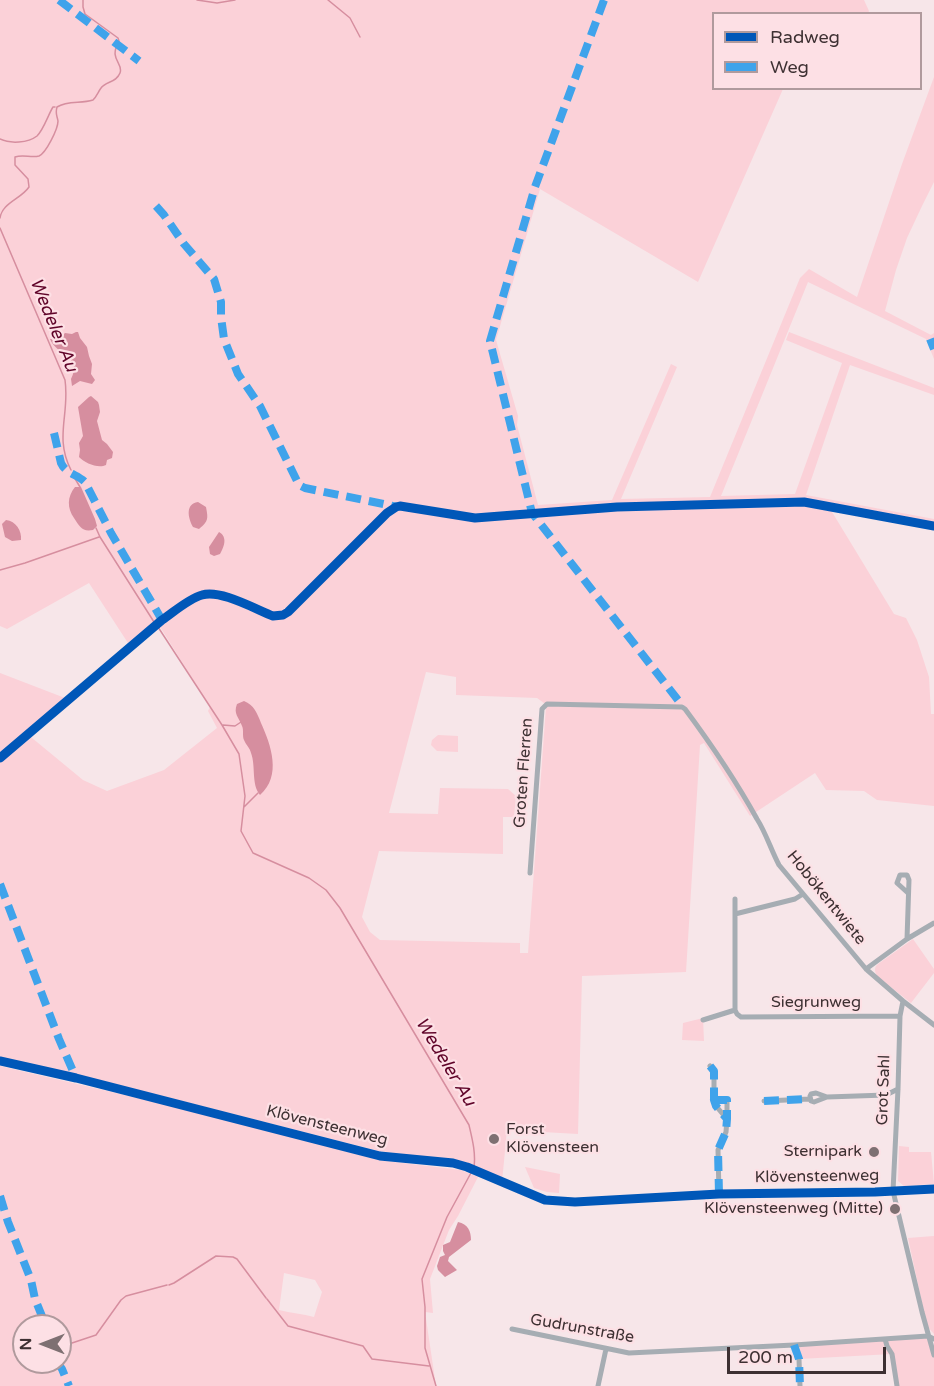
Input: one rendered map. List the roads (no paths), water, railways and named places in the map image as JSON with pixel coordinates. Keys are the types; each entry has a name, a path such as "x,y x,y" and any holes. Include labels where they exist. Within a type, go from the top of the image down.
{"street":[{"name":"Groten Flerren","path":"530,873 542,709 547,704 681,707"},
{"name":"Hobökentwiete","path":"681,707 705,736 758,819 779,865 802,894 866,969 934,1025"},
{"path":"907,939 908,893"},
{"path":"735,914 795,899 802,894"},
{"path":"703,1020 735,1010 735,899"},
{"path":"866,969 907,939 934,923"},
{"name":"Grot Sahl","path":"903,1001 900,1016 893,1191 934,1355"},
{"name":"Siegrunweg","path":"735,1010 741,1017 900,1016"},
{"name":"Klövensteenweg","path":"0,1061 76,1078 380,1156 453,1163 545,1200 575,1202 718,1194 934,1189"},
{"path":"710,1066 714,1071 714,1100 727,1119"},
{"path":"764,1101 810,1099 812,1093 827,1097 886,1095 898,1089"},
{"path":"886,1095 897,1102"},
{"path":"714,1100 727,1100 726,1132 718,1150 718,1194"},
{"name":"Gudrunstraße","path":"512,1329 630,1353 931,1337"},
{"path":"885,1339 892,1354 897,1386"},
{"path":"794,1345 799,1359 800,1386"},
{"path":"598,1386 606,1349"}],"waterway":[{"name":"Wedeler Au","path":"0,218 4,209 29,187 28,179 15,165 15,157 42,154 56,129 57,107 93,100 103,86 116,79 120,73 115,53 118,38 85,14 83,0"},
{"path":"197,0 217,3 235,0"},
{"path":"328,0 350,18 360,37"},
{"path":"0,139 19,142 37,136 55,107"},
{"name":"Wedeler Au","path":"0,228 65,380 66,404 63,436 66,458 71,470"},
{"name":"Wedeler Au","path":"74,477 80,487"},
{"name":"Wedeler Au","path":"96,528 154,622"},
{"path":"0,570 99,537"},
{"name":"Wedeler Au","path":"158,627 239,754 245,796 241,831 253,853 309,878 326,890 340,908 469,1125 474,1151 474,1167"},
{"name":"Wedeler Au","path":"223,725 235,726 241,722"},
{"name":"Wedeler Au","path":"244,807 258,793"},
{"name":"Wedeler Au","path":"436,1386 425,1348 422,1279 447,1217 472,1171"},
{"path":"169,1285 216,1256 233,1257 237,1259 266,1298"},
{"path":"72,1343 96,1335 126,1296 167,1285"},
{"path":"267,1299 288,1326 363,1346 372,1359 429,1366"}],"place":[{"name":"Forst Klövensteen","path":"494,1139"},
{"name":"Sternipark","path":"874,1152"},
{"name":"Klövensteenweg (Mitte)","path":"895,1209"}]}
